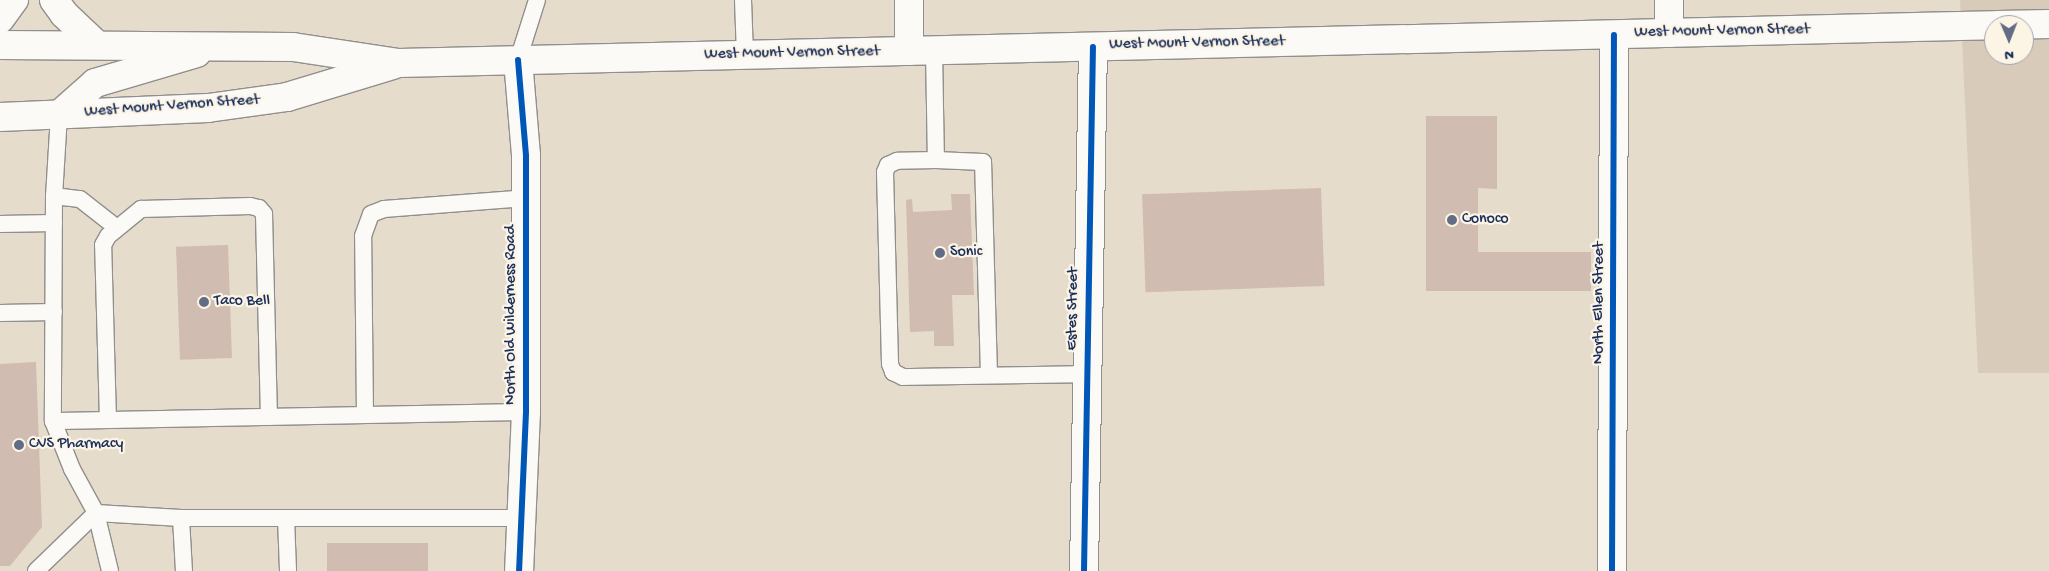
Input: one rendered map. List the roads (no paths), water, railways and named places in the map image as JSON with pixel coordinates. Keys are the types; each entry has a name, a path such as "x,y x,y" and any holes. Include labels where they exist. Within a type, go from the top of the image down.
{"main road":[{"path":"0,19 14,0"},
{"path":"54,0 64,14 96,44"},
{"path":"909,0 922,51"},
{"path":"1669,0 1669,33"},
{"path":"2034,24 2049,24"},
{"name":"West Mount Vernon Street","path":"0,45 96,44 293,47 399,63 1984,25"},
{"name":"North Ellen Street","path":"1612,571 1614,34"},
{"path":"59,115 94,83 227,45"},
{"name":"Estes Street","path":"1084,571 1093,47"},
{"name":"North Old Wilderness Road","path":"518,60 526,156 526,412 519,571"},
{"name":"West Mount Vernon Street","path":"0,117 208,108 287,97 399,63"}],"lane":[{"path":"518,60 537,0"},
{"path":"743,0 745,55"},
{"path":"922,51 936,160"},
{"path":"59,115 54,196 53,421 72,469 96,514 110,571"},
{"path":"989,375 983,162 897,161 888,165 885,172 890,364 893,372 903,377 1087,374"},
{"path":"54,196 80,199 117,228"},
{"path":"365,416 363,236 371,214 384,209 526,198"},
{"path":"108,420 103,245 117,228 141,209 259,208 264,214 269,417"},
{"path":"0,224 54,223"},
{"path":"0,313 54,312"},
{"path":"53,421 526,412"},
{"path":"36,571 96,514 181,518 522,518"},
{"path":"181,518 184,571"},
{"path":"286,518 288,571"}],"place":[{"name":"Conoco","path":"1452,220"},
{"name":"Sonic","path":"940,253"},
{"name":"Taco Bell","path":"204,302"},
{"name":"CVS Pharmacy","path":"19,445"}]}
